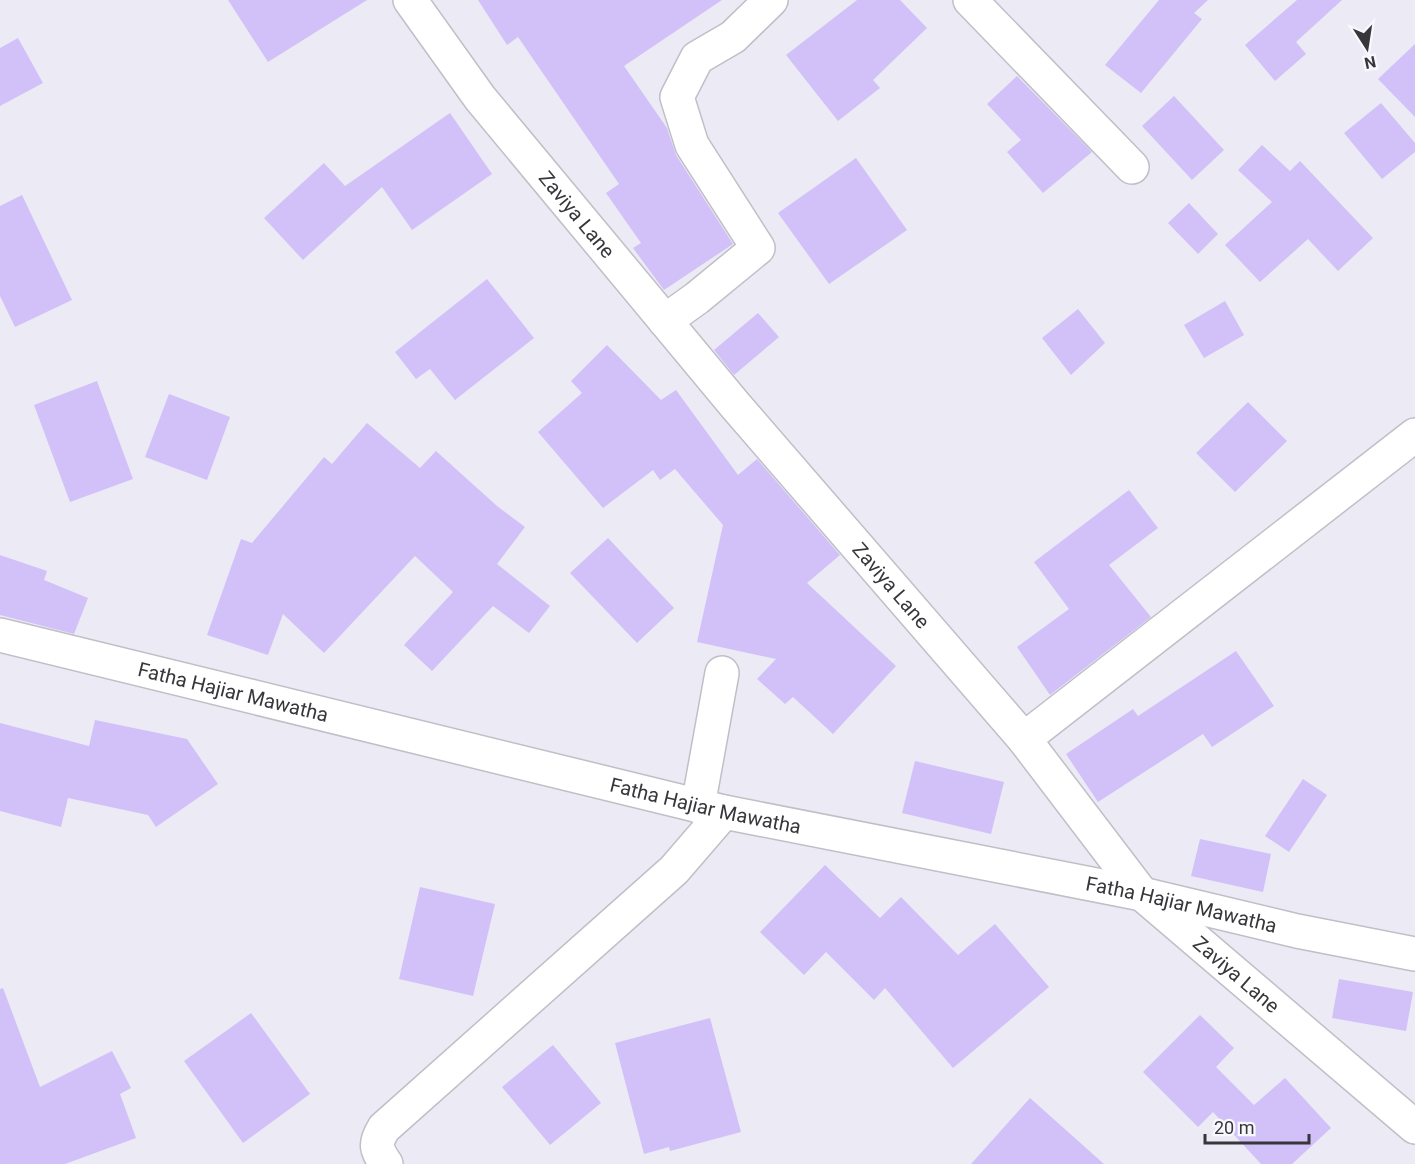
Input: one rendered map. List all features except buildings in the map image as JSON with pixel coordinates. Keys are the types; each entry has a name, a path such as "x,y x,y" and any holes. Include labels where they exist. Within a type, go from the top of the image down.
{"street":[{"name":"Zaviya Lane","path":"410,0 480,98 665,321 1024,739 1142,894 1415,1127"},
{"path":"665,321 758,248 692,145 677,97 697,58 733,37 771,0"},
{"path":"970,0 1132,167"},
{"path":"1024,739 1415,435"},
{"name":"Fatha Hajiar Mawatha","path":"0,635 711,809 1142,894 1297,931 1415,954"},
{"path":"386,1164 377,1151 377,1139 384,1128 674,870 711,809 722,673"}]}
